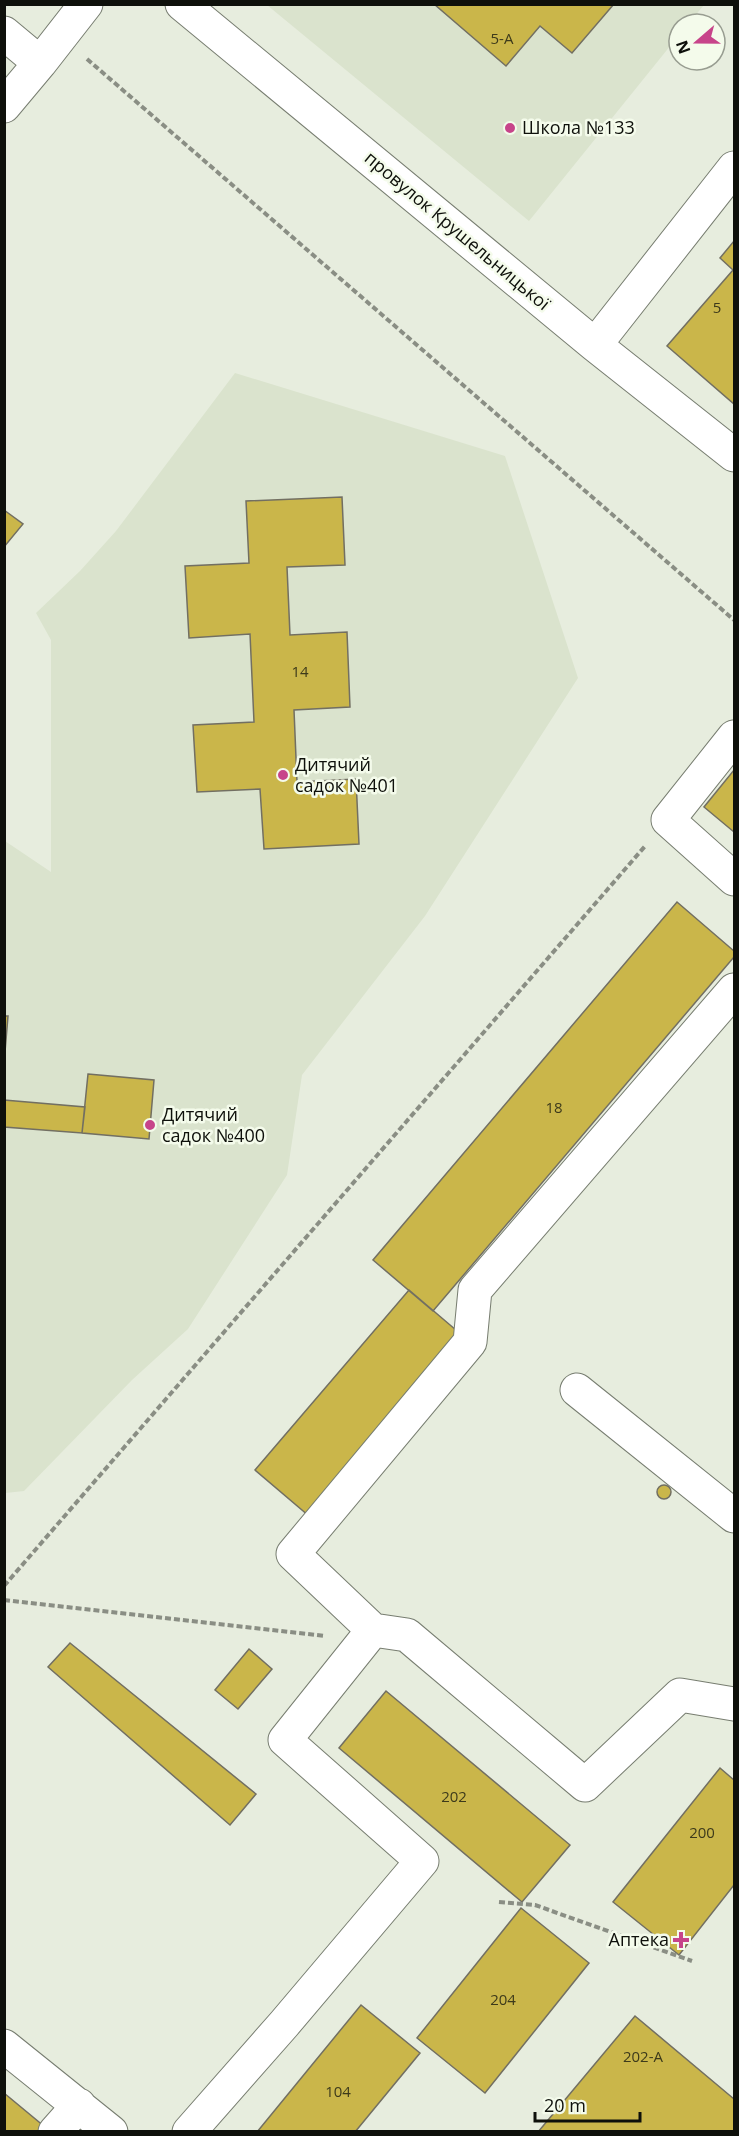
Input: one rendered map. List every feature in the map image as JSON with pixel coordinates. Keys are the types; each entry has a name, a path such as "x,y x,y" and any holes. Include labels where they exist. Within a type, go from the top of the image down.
{"street":[{"path":"4,106 86,4"},
{"name":"провулок Крушельницької","path":"182,4 595,345 735,455"},
{"path":"4,33 40,63"},
{"path":"595,345 735,168"},
{"path":"735,736 668,820 735,879"},
{"path":"735,990 475,1290 470,1342 293,1554 368,1635 406,1635 585,1785 680,1695 735,1704"},
{"path":"577,1390 735,1516"},
{"path":"189,2132 422,1861 285,1740 368,1635"},
{"path":"4,2046 111,2132"},
{"path":"55,2132 79,2105"}],"path":[{"path":"61,37 735,620"},
{"path":"4,1586 668,820"},
{"path":"4,1600 368,1635"},
{"path":"499,1902 535,1905 692,1961"}],"shaded area":[{"name":"Школа №133","path":"267,5 704,5 698,12 667,12 667,50 529,221"},
{"name":"Дитячий садок №401","path":"235,373 505,456 578,678 425,916 302,1075 287,1175 188,1329 132,1380 24,1491 5,1493 5,841 51,872 51,640 36,613 80,571 116,531"}],"building":[{"path":"434,4 614,4 572,53 540,26 506,66"},
{"path":"734,241 734,404 667,346 733,270 720,258"},
{"path":"342,497 345,565 287,567 290,635 347,632 350,707 294,710 297,782 356,779 359,844 264,849 260,789 197,792 193,725 254,722 250,634 189,638 185,566 249,563 246,501"},
{"path":"4,510 23,524 4,547"},
{"path":"734,770 734,832 704,807"},
{"path":"677,902 734,951 734,957 433,1311 373,1260"},
{"path":"4,1016 8,1016 4,1064"},
{"path":"88,1074 154,1080 149,1139 82,1133"},
{"path":"4,1100 85,1107 82,1133 4,1127"},
{"path":"409,1290 463,1336 309,1516 255,1470"},
{"path":"664,1485 669,1487 671,1492 669,1497 664,1499 659,1497 657,1492 659,1487"},
{"path":"70,1643 256,1794 230,1825 48,1667"},
{"path":"249,1649 272,1669 238,1709 215,1690"},
{"path":"386,1691 570,1845 522,1902 339,1748"},
{"path":"720,1768 734,1780 734,1885 679,1955 613,1902"},
{"path":"521,1908 589,1963 485,2093 417,2038"},
{"path":"361,2005 420,2053 355,2132 257,2132"},
{"path":"635,2016 734,2099 734,2132 538,2132"},
{"path":"4,2093 51,2132 4,2132"}],"place":[{"name":"Школа №133","path":"510,128"},
{"name":"Дитячий садок №401","path":"283,775"},
{"name":"Дитячий садок №400","path":"150,1125"},
{"name":"Аптека","path":"681,1940"}]}
